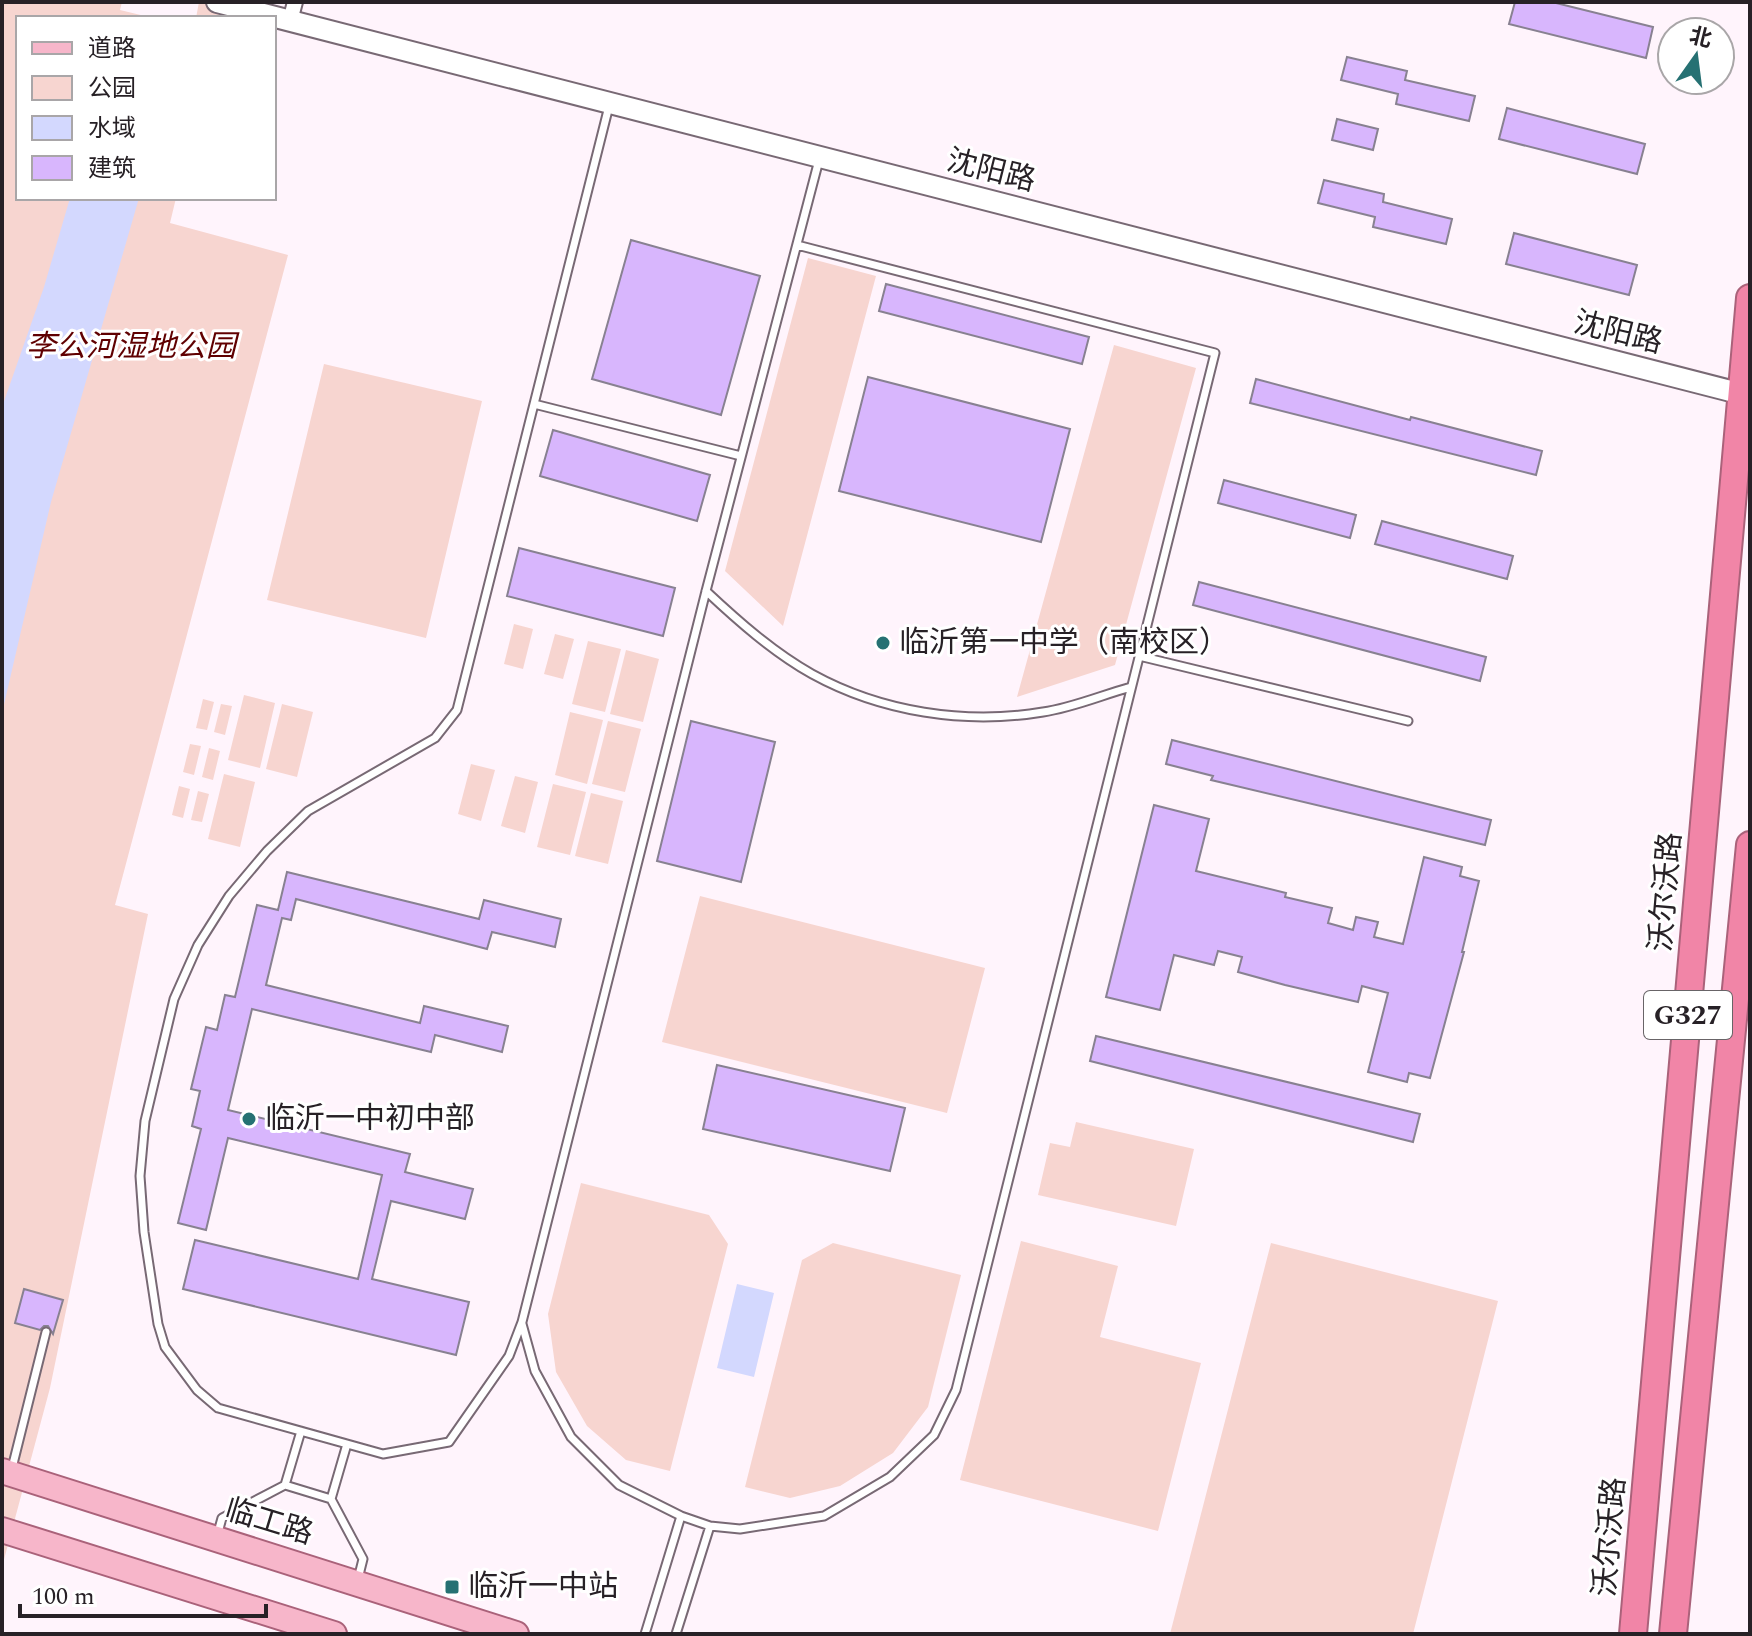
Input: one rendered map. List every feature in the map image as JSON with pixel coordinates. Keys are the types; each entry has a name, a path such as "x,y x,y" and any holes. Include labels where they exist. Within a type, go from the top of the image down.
{"highway":[{"name":"沃尔沃路","path":"1633,1634 1746,396 1750,298"},
{"name":"G327","path":"1673,1634 1750,845"}],"main road":[{"name":"临工路","path":"6,1472 516,1634"},
{"path":"2,1530 334,1634"}],"street":[{"name":"沈阳路","path":"217,2 293,11 610,104 1746,396"}],"lane":[{"path":"610,104 457,710 435,738 308,811 267,851 229,896 198,945 174,999 145,1121 140,1176 144,1232 158,1324 165,1347 197,1390 218,1408 383,1454 449,1442 509,1356 522,1322 706,591 819,158"},
{"path":"522,1322 535,1371 571,1437 619,1485 681,1516 710,1526 740,1529 824,1516 890,1477 934,1435 956,1390 1215,353 797,245"},
{"path":"534,404 741,456"},
{"path":"706,591 741,624 811,674 877,702 957,718 1043,712 1131,687"},
{"path":"1139,656 1408,721"},
{"path":"6,1472 46,1332"},
{"path":"285,1485 301,1431"},
{"path":"347,1444 331,1499 363,1559 357,1584"},
{"path":"216,1539 222,1518 285,1485 331,1499"},
{"path":"645,1634 681,1516"},
{"path":"676,1634 710,1526"}],"green space":[{"name":"李公河湿地公园","path":"2,2 229,2 225,16 16,16 16,200 176,200 170,223 288,255 115,905 148,914 50,1388 2,1567"},
{"path":"808,258 876,276 783,626 725,571"},
{"path":"1114,345 1196,368 1115,665 1017,697"},
{"path":"324,364 482,401 426,638 267,600"},
{"path":"514,624 533,629 523,669 504,664"},
{"path":"555,634 574,639 563,679 544,674"},
{"path":"588,641 621,649 605,712 572,704"},
{"path":"626,650 659,659 643,722 610,714"},
{"path":"244,695 275,703 260,768 228,760"},
{"path":"203,699 214,702 207,730 196,728"},
{"path":"221,704 232,706 225,735 214,732"},
{"path":"282,704 313,712 297,777 266,769"},
{"path":"570,712 603,720 587,784 555,775"},
{"path":"608,721 641,729 625,792 592,784"},
{"path":"190,744 201,746 194,775 183,772"},
{"path":"209,748 220,751 213,780 202,777"},
{"path":"471,764 495,770 481,821 458,814"},
{"path":"224,774 255,782 240,847 208,839"},
{"path":"515,776 538,782 525,833 501,826"},
{"path":"553,784 586,792 570,855 537,847"},
{"path":"179,786 190,789 183,818 172,815"},
{"path":"198,791 209,794 202,822 191,820"},
{"path":"591,793 623,801 608,864 575,856"},
{"path":"700,896 985,968 947,1113 662,1042"},
{"path":"1076,1122 1194,1149 1176,1226 1038,1195 1050,1143 1070,1147"},
{"path":"581,1183 709,1215 728,1244 670,1471 626,1460 587,1426 556,1372 548,1314"},
{"path":"1021,1241 1118,1266 1100,1337 1201,1363 1158,1531 960,1480"},
{"path":"833,1243 961,1275 928,1407 893,1453 840,1486 790,1498 745,1487 802,1260"},
{"path":"1271,1243 1498,1301 1413,1634 1170,1634"}],"water":[{"path":"69,200 138,200 51,502 2,713 2,407 44,287"},
{"path":"737,1284 774,1293 754,1377 717,1368"}],"pier":[{"path":"122,2 199,2 196,16 145,16 120,10"}],"building":[{"path":"1515,2 1552,2 1653,27 1646,58 1509,24"},
{"path":"1347,57 1407,71 1405,80 1475,96 1469,121 1396,104 1398,94 1341,80"},
{"path":"1507,108 1645,144 1637,174 1499,139"},
{"path":"1337,119 1378,129 1373,150 1332,140"},
{"path":"1324,180 1384,194 1383,202 1452,219 1446,244 1373,227 1375,217 1318,203"},
{"path":"1514,233 1637,265 1629,295 1506,264"},
{"path":"631,240 760,276 721,415 592,379"},
{"path":"886,284 1089,337 1082,364 879,311"},
{"path":"868,377 1070,429 1041,542 839,491"},
{"path":"1256,379 1542,451 1536,475 1250,403"},
{"path":"553,430 710,475 697,521 540,476"},
{"path":"1224,480 1356,515 1350,538 1218,503"},
{"path":"1382,521 1513,556 1507,579 1375,544"},
{"path":"519,548 675,588 663,636 507,596"},
{"path":"1199,582 1486,657 1480,681 1193,605"},
{"path":"691,721 775,742 741,882 657,861"},
{"path":"1172,740 1491,820 1485,845 1211,780 1213,776 1166,764"},
{"path":"1154,805 1209,819 1196,871 1332,908 1328,923 1353,930 1356,917 1378,922 1374,937 1403,944 1424,857 1462,867 1460,876 1479,881 1464,952 1430,1078 1409,1073 1407,1082 1368,1072 1388,993 1362,986 1358,1002 1285,985 1238,972 1242,957 1218,951 1214,965 1174,955 1160,1010 1106,997"},
{"name":"临沂一中初中部","path":"287,872 479,919 484,900 561,919 555,947 492,932 487,949 296,899 291,920 282,918 266,985 420,1023 424,1006 508,1026 502,1052 435,1035 431,1052 252,1009 228,1110 410,1154 405,1172 473,1189 465,1219 391,1201 372,1279 469,1302 456,1355 183,1289 195,1240 358,1279 382,1175 228,1138 206,1230 178,1223 201,1129 192,1126 200,1091 191,1089 206,1027 217,1030 225,995 235,997 257,905 278,910"},
{"path":"1096,1036 1420,1114 1413,1142 1090,1061"},
{"path":"717,1065 905,1108 890,1171 703,1129"},
{"path":"24,1289 63,1300 53,1334 48,1326 40,1330 15,1323"}],"place":[{"name":"临沂第一中学（南校区）","path":"883,643"},
{"name":"临沂一中初中部","path":"249,1119"},
{"name":"临沂一中站","path":"452,1587"}]}
